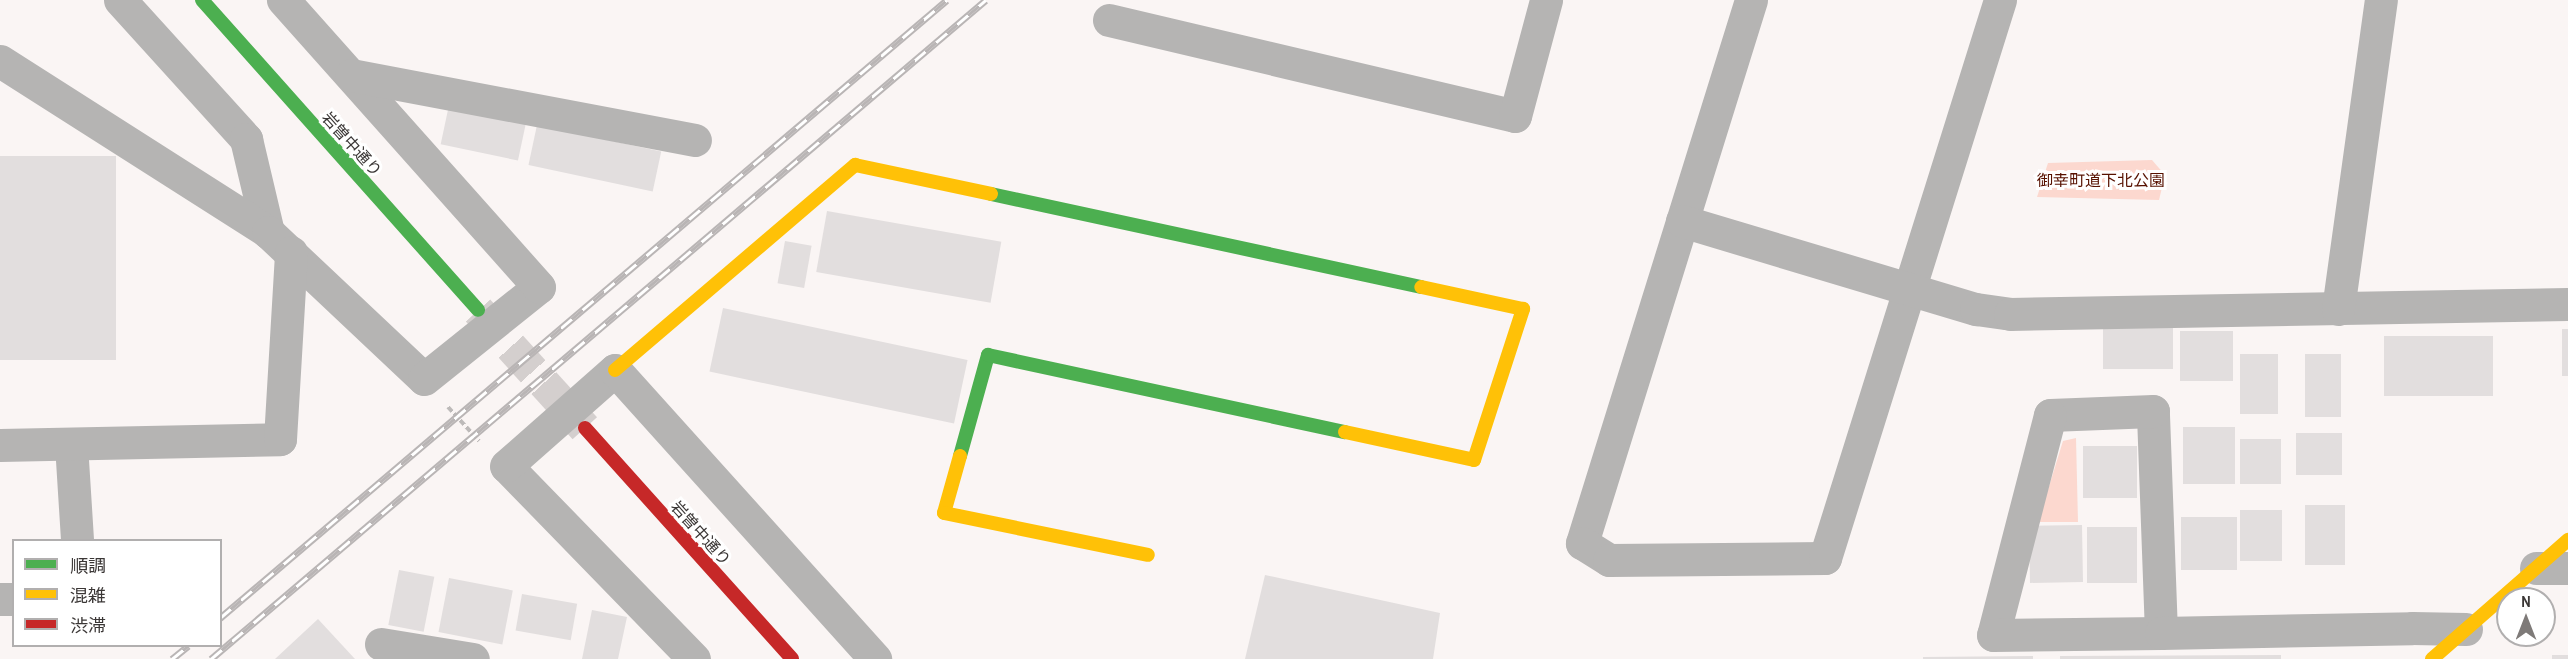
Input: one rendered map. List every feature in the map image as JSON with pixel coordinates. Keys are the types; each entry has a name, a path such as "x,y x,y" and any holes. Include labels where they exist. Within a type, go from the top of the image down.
{"main road":[{"name":"岩曽中通り","path":"202,0 478,310"},
{"path":"615,370 855,165 1523,309 1474,460 988,355 944,513 1148,555"},
{"name":"岩曽中通り","path":"585,428 792,659"},
{"path":"2432,659 2466,629 2552,568 2568,540"}],"street":[{"path":"0,445 280,440 279,242 246,139 120,0"},
{"path":"0,61 279,242 424,379 539,287 351,75 308,13 283,0"},
{"path":"1109,20 1515,116 1546,0"},
{"path":"1750,0 1582,543 1609,560 1824,558 1911,289 2000,0"},
{"path":"2338,309 2382,0"},
{"path":"351,75 695,140"},
{"path":"1682,221 1911,289 2010,314 2568,304"},
{"path":"694,659 506,466 615,370 874,659"},
{"path":"2161,633 2153,411 2050,415 1993,635 2161,633 2466,629"},
{"path":"71,444 77,539"},
{"path":"381,644 473,659"}],"path":[{"path":"424,379 468,430 506,466"}],"green space":[{"name":"御幸町道下北公園","path":"2152,160 2165,175 2159,200 2037,197 2048,163"},
{"path":"2076,438 2078,522 2038,522 2063,441"}],"building":[{"path":"449,105 526,121 518,161 441,144"},
{"path":"537,125 661,151 653,192 528,165"},
{"path":"0,156 116,156 116,360 0,360"},
{"path":"827,211 1001,242 991,303 816,272"},
{"path":"785,241 812,246 804,288 778,283"},
{"path":"723,308 968,360 954,424 709,372"},
{"path":"2103,328 2173,328 2173,369 2103,369"},
{"path":"2562,329 2568,329 2568,376 2562,376"},
{"path":"2180,331 2233,331 2233,381 2180,381"},
{"path":"2384,336 2493,336 2493,396 2384,396"},
{"path":"2240,354 2278,354 2278,414 2240,414"},
{"path":"2305,354 2341,354 2341,417 2305,417"},
{"path":"2183,427 2235,427 2235,484 2183,484"},
{"path":"2296,433 2342,433 2342,475 2296,475"},
{"path":"2240,439 2281,439 2281,484 2240,484"},
{"path":"2083,446 2137,446 2137,498 2083,498"},
{"path":"2305,505 2345,505 2345,565 2305,565"},
{"path":"2240,510 2282,510 2282,561 2240,561"},
{"path":"2181,517 2237,517 2237,570 2181,570"},
{"path":"2082,525 2083,582 2030,583 2029,526"},
{"path":"2087,527 2137,527 2137,583 2087,583"},
{"path":"399,570 434,577 424,632 388,625"},
{"path":"1265,575 1440,613 1433,659 1245,659"},
{"path":"449,578 513,590 502,644 439,632"},
{"path":"522,594 577,604 571,640 516,630"},
{"path":"592,610 627,617 618,659 582,659"},
{"path":"318,619 355,659 275,659"},
{"path":"2281,655 2281,659 2060,659 2060,656"},
{"path":"2552,655 2568,655 2568,659 2552,659"},
{"path":"2033,656 2033,659 1923,659 1923,657"}],"tunnel":[{"path":"478,310 585,428"}],"railway":[{"path":"222,616 947,0"},
{"path":"211,659 986,0"},
{"path":"172,659 187,647"}],"traffic: fast":[{"path":"202,0 478,310"},
{"path":"991,194 1421,287"},
{"path":"960,456 988,355 1345,432"}],"traffic: slow":[{"path":"615,370 855,165 991,194"},
{"path":"1345,432 1474,460 1523,309 1421,287"},
{"path":"960,456 944,513 1148,555"},
{"path":"2432,659 2568,540"}],"traffic: jam":[{"path":"585,428 792,659"}]}
